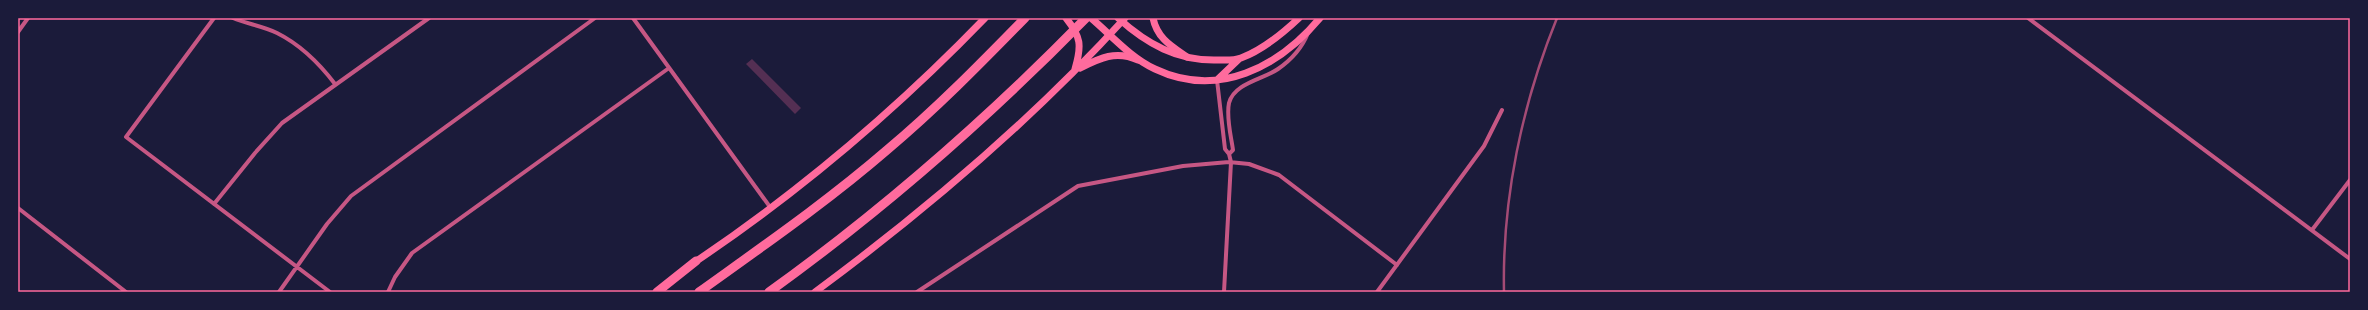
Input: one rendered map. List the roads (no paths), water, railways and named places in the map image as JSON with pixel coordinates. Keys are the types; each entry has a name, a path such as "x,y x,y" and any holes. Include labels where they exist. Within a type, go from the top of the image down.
{"highway":[{"path":"699,292 805,216 887,151 955,90 1024,18"},
{"path":"769,292 819,256 923,171 988,115 1086,18"},
{"path":"658,292 696,261"}],"main road":[{"path":"650,292 770,208 906,96 986,18"},
{"path":"1066,18 1076,31 1080,44 1074,71"},
{"path":"1090,18 1142,62"},
{"path":"1153,18 1157,30 1162,38 1188,58"},
{"path":"1217,80 1241,58 1268,44 1299,18"},
{"path":"1074,71 1105,56 1125,56 1142,62 1156,70 1174,76 1194,80 1217,80 1244,74 1258,69 1287,52 1320,18"},
{"path":"815,292 902,226 1023,122 1110,34 1122,19 1150,43 1174,55 1208,60 1241,58"}],"street":[{"path":"18,32 28,18"},
{"path":"214,18 126,137 296,268 330,292"},
{"path":"233,18 276,33 294,43 312,57 335,84"},
{"path":"214,204 255,153 282,123 429,18"},
{"path":"279,292 351,196 595,18"},
{"path":"633,18 770,208"},
{"path":"2028,18 2350,259"},
{"path":"1224,292 1231,162 1230,154 1233,150 1228,108 1232,96 1242,87 1279,69 1303,45 1309,31"},
{"path":"388,292 395,277 412,253 669,68"},
{"path":"1217,80 1225,150 1230,154"},
{"path":"1377,292 1484,146 1502,110"},
{"path":"917,292 1078,186 1183,166 1231,162 1249,164 1279,175 1397,265"},
{"path":"2312,230 2350,180"},
{"path":"18,208 126,292"}],"railway":[{"path":"1504,292 1504,257 1507,222 1517,152 1524,118 1534,84 1557,18"}]}
